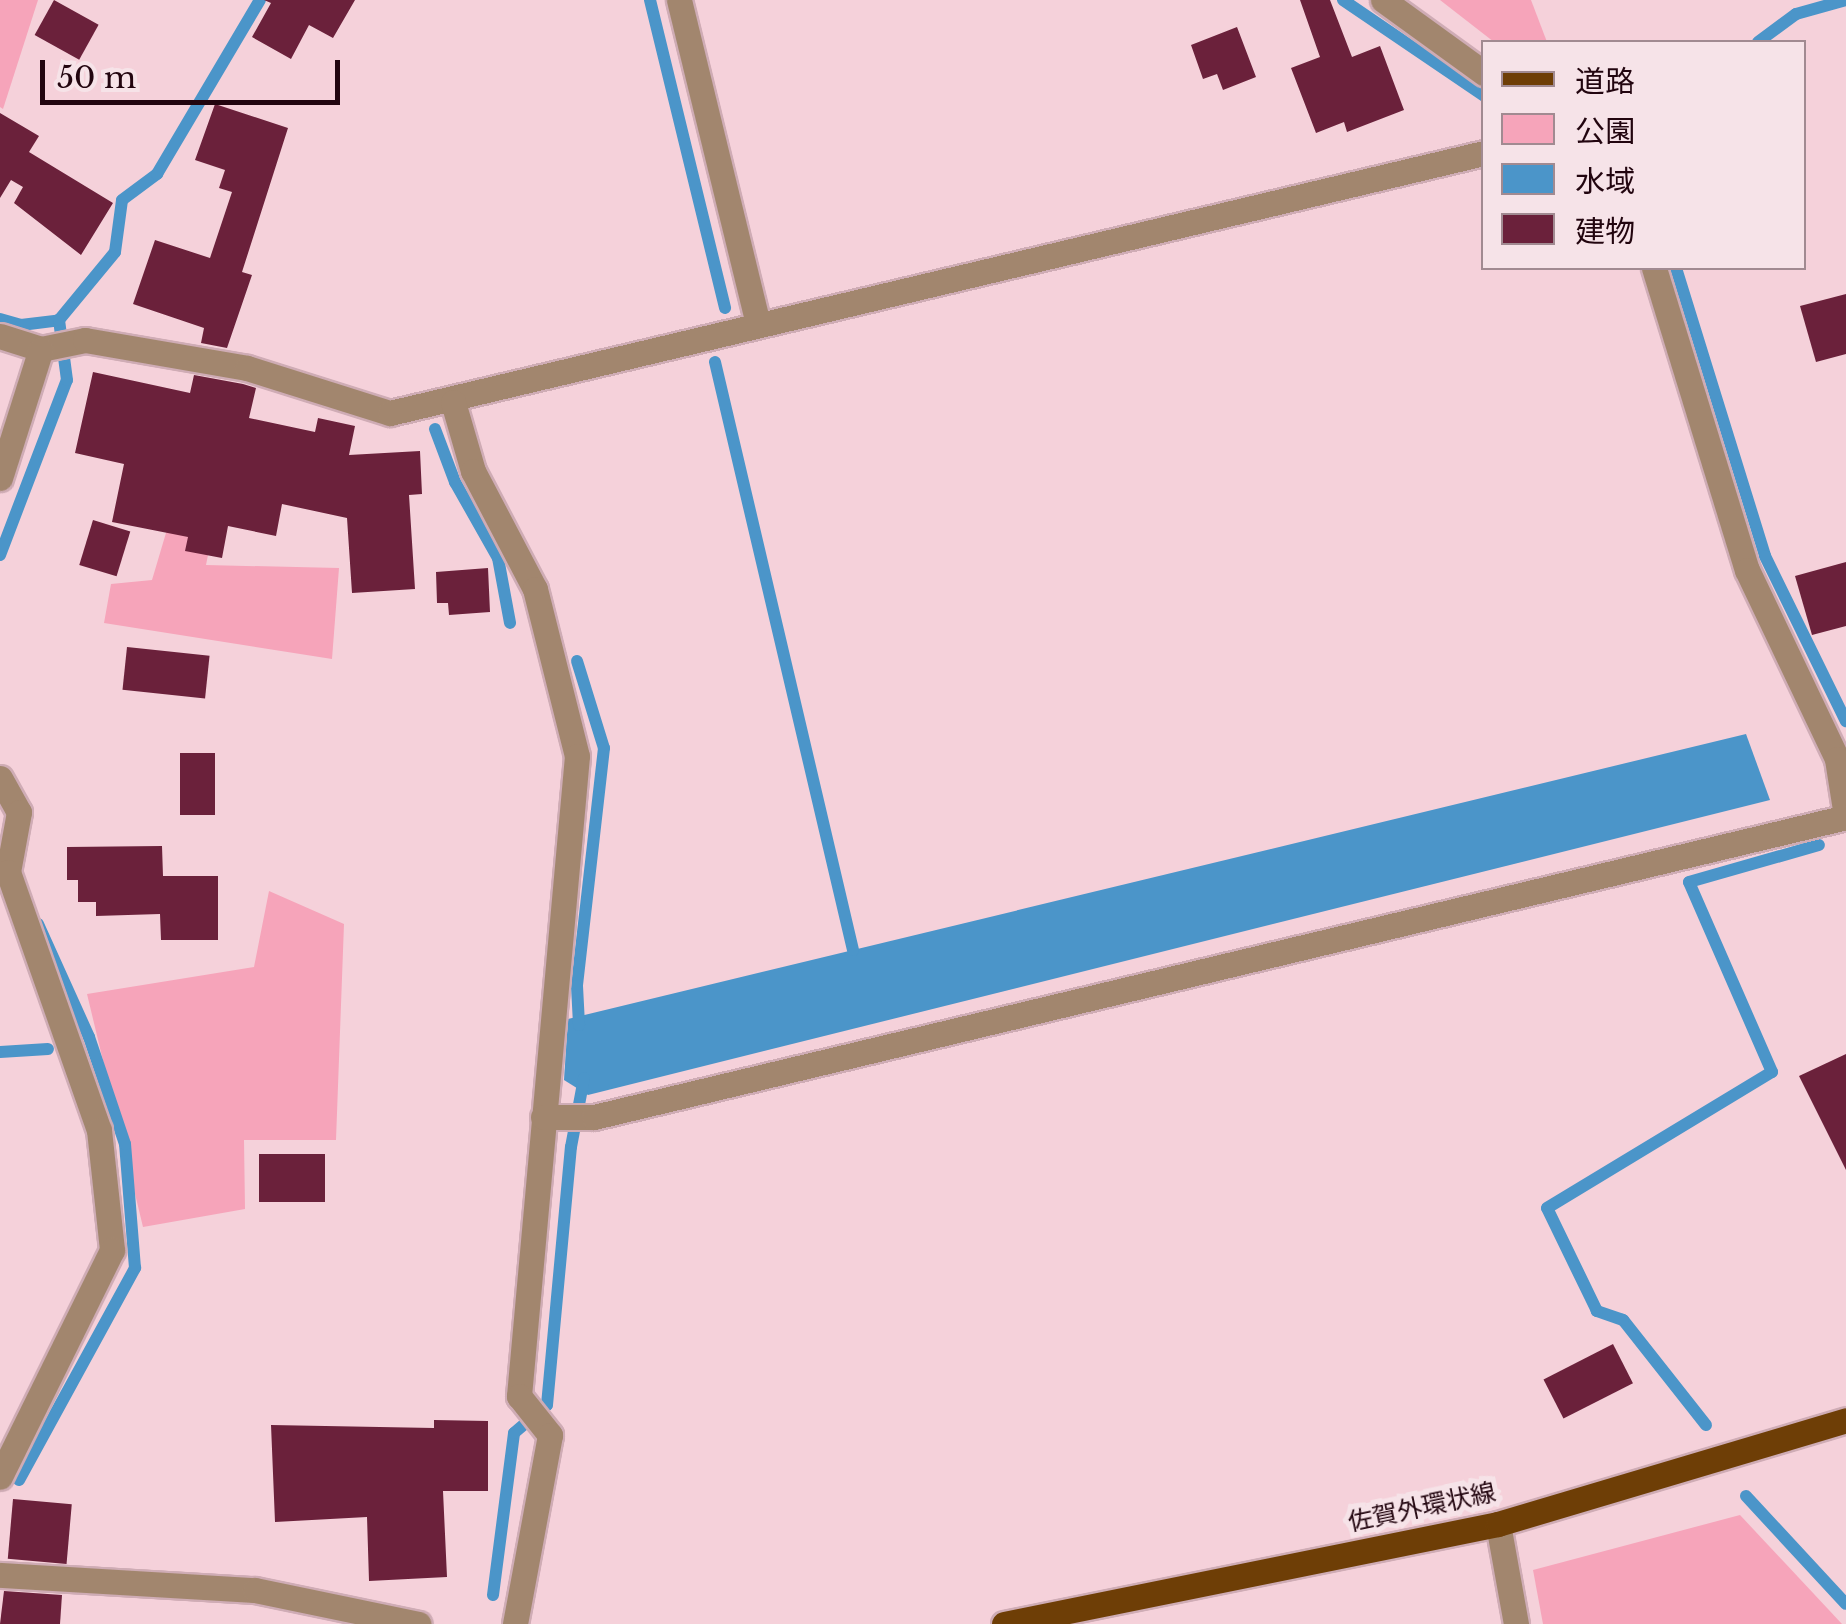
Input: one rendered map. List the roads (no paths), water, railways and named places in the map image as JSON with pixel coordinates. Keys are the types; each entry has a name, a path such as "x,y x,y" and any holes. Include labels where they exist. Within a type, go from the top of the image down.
{"main road":[{"name":"佐賀外環状線","path":"1004,1624 1498,1524 1845,1419"}],"street":[{"path":"679,0 758,325"},
{"path":"1384,0 1481,71"},
{"path":"0,336 42,349 85,340 247,368 390,413 453,402 758,325 1481,154"},
{"path":"543,1117 594,1117 1846,817 1837,759 1747,570 1655,270"},
{"path":"0,478 42,349"},
{"path":"453,402 472,471 534,589 577,756 519,1396 550,1434 515,1624"},
{"path":"0,778 18,812 8,872 100,1130 112,1250 0,1477"},
{"path":"1498,1524 1516,1624"},
{"path":"0,1576 255,1590 419,1624"}],"water":[{"path":"1746,734 1770,800 588,1095 564,1080 568,1019"}],"waterway":[{"path":"0,555 67,380 59,320 115,252 122,200 157,174 260,0"},
{"path":"650,0 725,308"},
{"path":"1343,0 1481,94"},
{"path":"1761,40 1796,14 1846,0"},
{"path":"1677,270 1765,556 1846,721"},
{"path":"0,319 21,325 59,320"},
{"path":"715,362 853,950"},
{"path":"435,429 455,482 498,558 510,623"},
{"path":"577,661 604,748 577,986 579,1025"},
{"path":"1706,1425 1623,1320 1597,1311 1547,1208 1772,1072 1689,882 1819,845"},
{"path":"19,1480 135,1268 125,1144 89,1037 38,924"},
{"path":"0,1052 48,1049"},
{"path":"493,1595 514,1433 547,1405 571,1147 584,1078"},
{"path":"1746,1496 1846,1604"}]}
